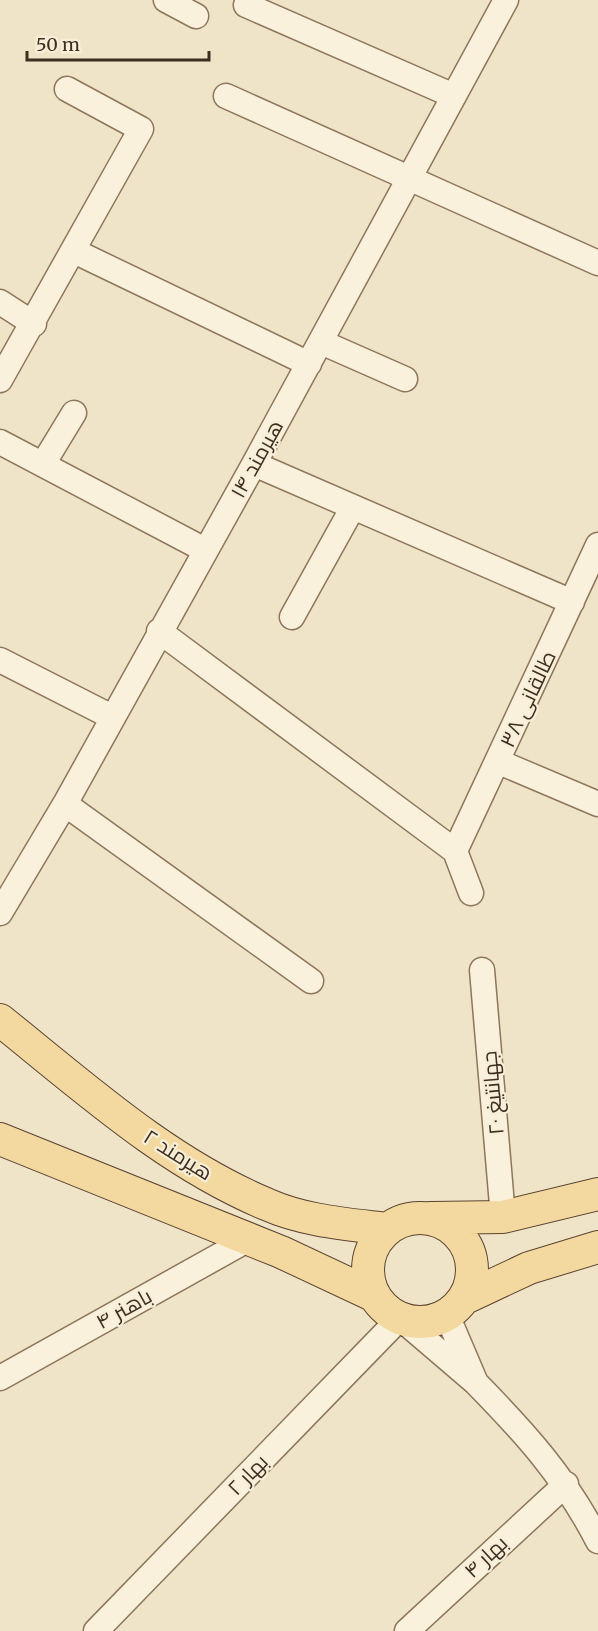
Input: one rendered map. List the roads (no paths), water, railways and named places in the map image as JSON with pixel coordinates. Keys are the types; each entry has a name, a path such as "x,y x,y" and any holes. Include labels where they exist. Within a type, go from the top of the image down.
{"main road":[{"name":"هیرمند ۲","path":"0,1020 157,1145 210,1176 267,1205 326,1222 387,1229"},
{"path":"0,1139 249,1239 375,1296"},
{"path":"598,1194 503,1216 415,1217 400,1221 387,1229 370,1253 369,1282 375,1296 386,1309 400,1318 416,1322 432,1321 529,1268 598,1246"},
{"path":"431,1218 447,1224 460,1234 469,1249 473,1265 472,1282 456,1306"}],"street":[{"path":"166,0 196,16"},
{"name":"هیرمند ۱۴","path":"0,914 65,804 159,631 254,464 506,0"},
{"path":"246,5 454,96"},
{"path":"0,380 34,324 141,129 67,89"},
{"path":"226,96 598,264"},
{"path":"74,251 309,364"},
{"path":"0,302 34,324"},
{"path":"321,342 405,379"},
{"path":"43,464 74,413"},
{"path":"0,442 205,550"},
{"path":"254,464 572,602"},
{"path":"292,617 353,507"},
{"name":"طالقانی ۳۸","path":"455,851 499,762 598,545"},
{"path":"159,631 455,851 471,893"},
{"path":"0,660 112,717"},
{"path":"499,762 598,804"},
{"path":"65,804 311,981"},
{"name":"جهانتیغ ۲۰","path":"482,970 503,1216"},
{"name":"باهنر ۴","path":"0,1378 249,1239"},
{"path":"456,1306 476,1383"},
{"path":"400,1318 476,1383 524,1432 566,1484 598,1540"},
{"name":"بهار ۲","path":"96,1631 400,1318"},
{"name":"بهار ۴","path":"407,1631 566,1484"}]}
